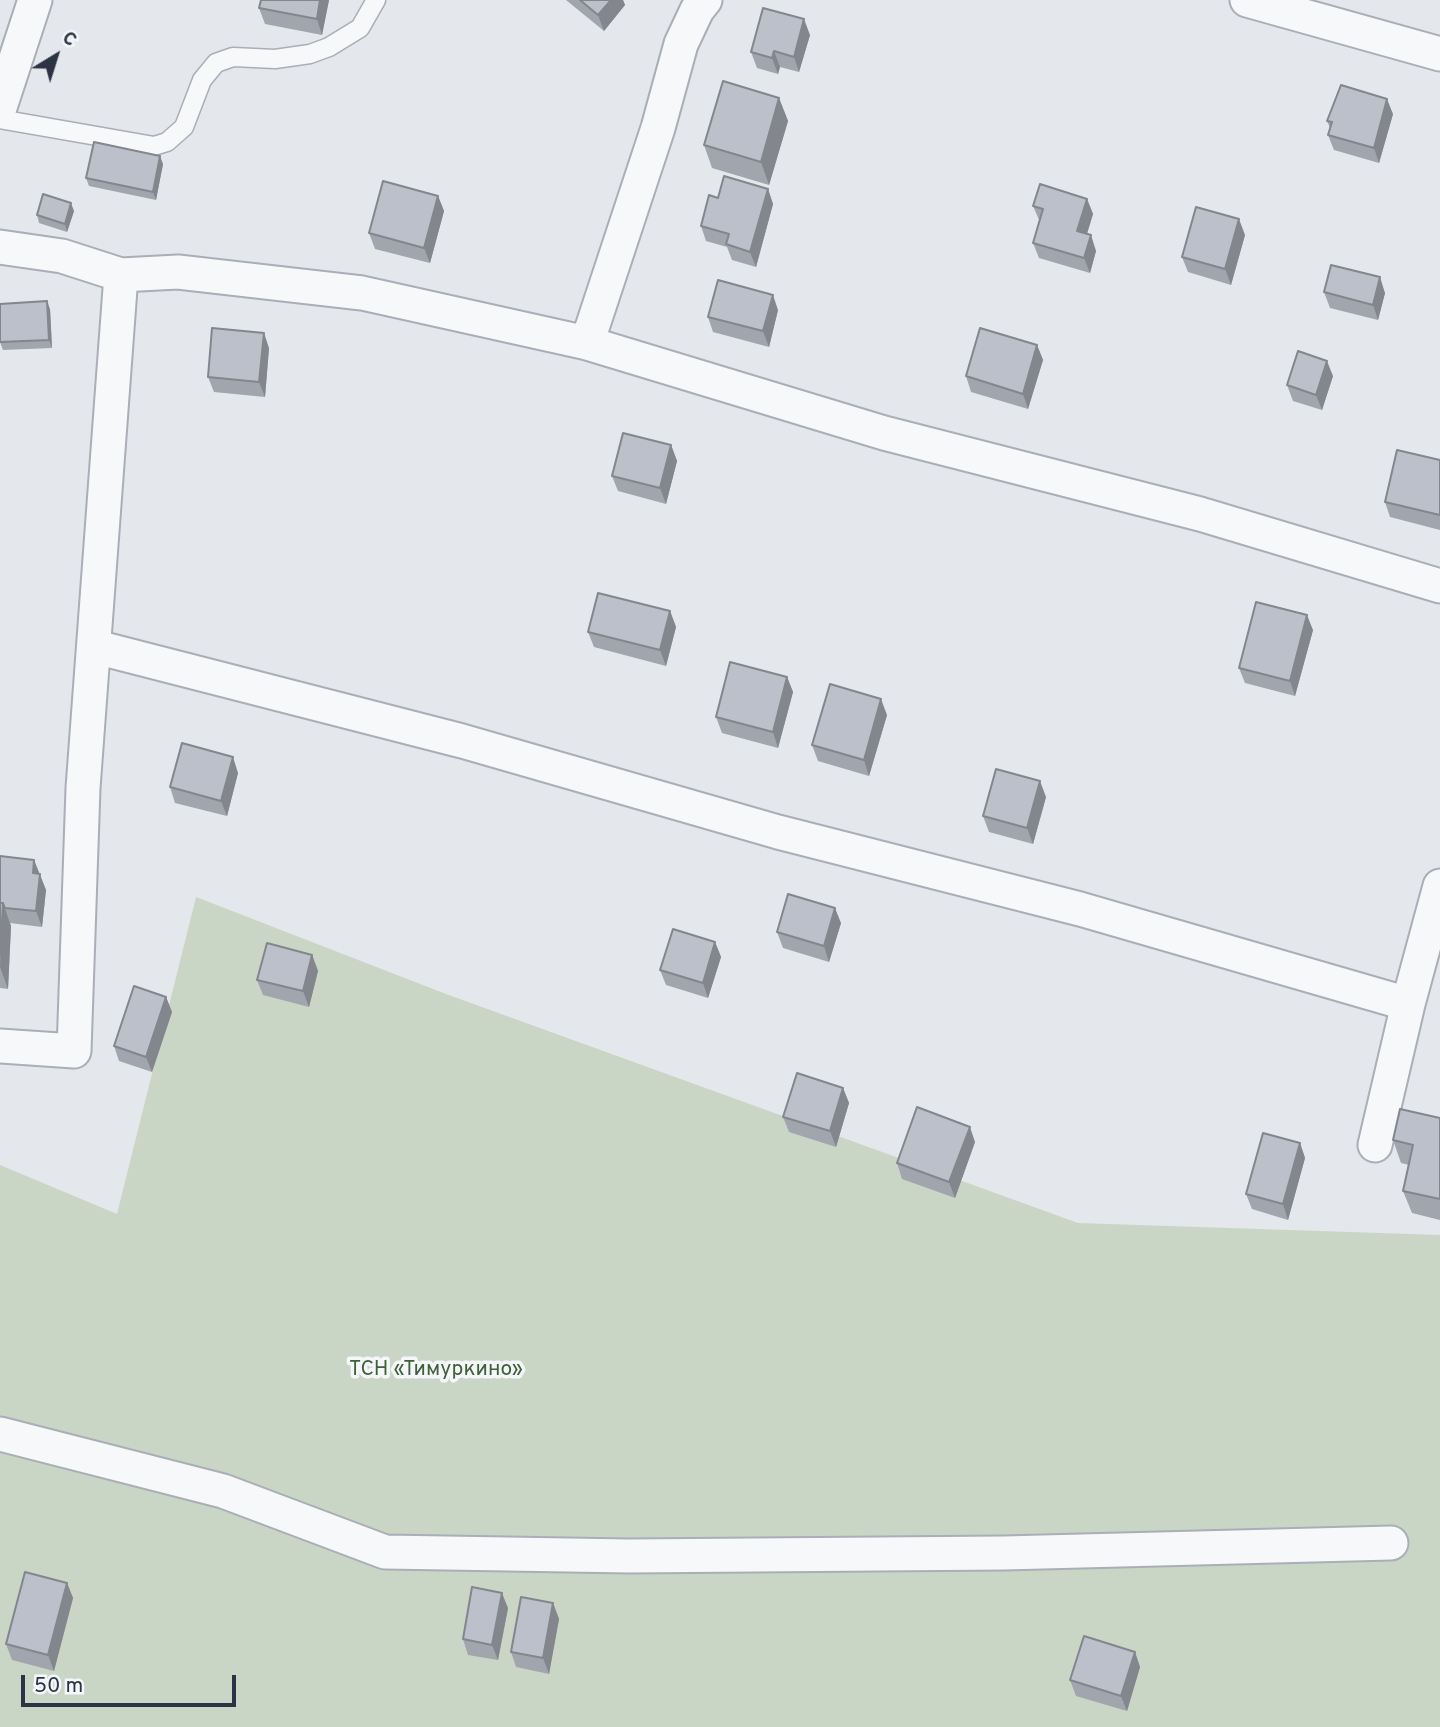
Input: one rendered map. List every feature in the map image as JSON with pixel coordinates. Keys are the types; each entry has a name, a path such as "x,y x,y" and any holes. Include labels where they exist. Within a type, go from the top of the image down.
{"street":[{"path":"0,107 35,0"},
{"path":"587,343 658,128 681,44 697,10 705,0"},
{"path":"1247,0 1440,54"},
{"path":"0,247 62,256 121,275 178,272 362,293 587,343 884,433 1200,514 1440,586"},
{"path":"0,1046 74,1051 83,788 96,647 121,275"},
{"path":"96,647 463,741 778,832 1080,909 1408,1004"},
{"path":"1376,1145 1408,1004 1440,886"},
{"path":"0,1434 223,1491 385,1552 629,1556 962,1553 1391,1543"}],"lane":[{"path":"0,119 154,146 167,142 184,127 202,80 216,63 233,57 287,57 329,47 360,28 376,0"}],"green space":[{"name":"ТСН «Тимуркино»","path":"196,897 446,994 1078,1223 1440,1235 1440,1727 0,1727 0,1165 117,1214"}],"building":[{"path":"261,0 320,0 317,19 259,8"},
{"path":"580,0 611,0 598,15"},
{"path":"763,8 804,19 794,57 774,51 772,58 751,52"},
{"path":"723,81 779,98 761,162 704,145"},
{"path":"1341,85 1387,99 1374,148 1328,135 1332,122 1327,121"},
{"path":"94,142 160,156 153,192 86,178"},
{"path":"724,176 768,189 750,252 726,244 729,234 701,226 709,195 718,198"},
{"path":"383,181 438,196 424,248 369,233"},
{"path":"1040,184 1087,199 1077,231 1091,235 1084,258 1033,243 1043,209 1033,206"},
{"path":"43,194 71,203 65,224 37,215"},
{"path":"1196,207 1239,219 1225,269 1182,257"},
{"path":"1331,265 1380,277 1373,305 1324,292"},
{"path":"718,280 773,295 763,331 708,317"},
{"path":"47,301 49,340 0,342 0,304"},
{"path":"212,328 264,333 259,382 208,377"},
{"path":"980,328 1037,345 1023,394 966,376"},
{"path":"1298,351 1327,361 1316,395 1287,385"},
{"path":"623,433 671,445 660,488 612,476"},
{"path":"1397,450 1440,460 1440,515 1385,502"},
{"path":"598,593 670,611 660,650 588,632"},
{"path":"1256,602 1307,615 1290,681 1239,668"},
{"path":"730,662 787,677 773,732 716,717"},
{"path":"830,684 881,699 864,760 812,745"},
{"path":"182,743 233,757 221,801 170,787"},
{"path":"996,769 1040,781 1027,828 983,816"},
{"path":"0,856 34,860 33,873 40,874 36,911 5,908 3,903 0,903"},
{"path":"788,894 835,908 824,946 777,932"},
{"path":"0,903 3,903 0,956"},
{"path":"673,929 715,942 703,983 660,970"},
{"path":"267,943 312,955 303,991 257,980"},
{"path":"134,986 166,997 146,1057 114,1046"},
{"path":"797,1073 843,1088 830,1131 783,1117"},
{"path":"917,1107 970,1127 949,1182 897,1163"},
{"path":"1400,1109 1440,1118 1440,1199 1403,1191 1413,1145 1393,1140"},
{"path":"1263,1133 1300,1143 1283,1204 1246,1194"},
{"path":"25,1572 67,1583 48,1655 6,1644"},
{"path":"472,1587 502,1593 492,1645 463,1639"},
{"path":"521,1597 553,1603 543,1658 511,1652"},
{"path":"1084,1636 1135,1652 1121,1696 1070,1680"}]}
